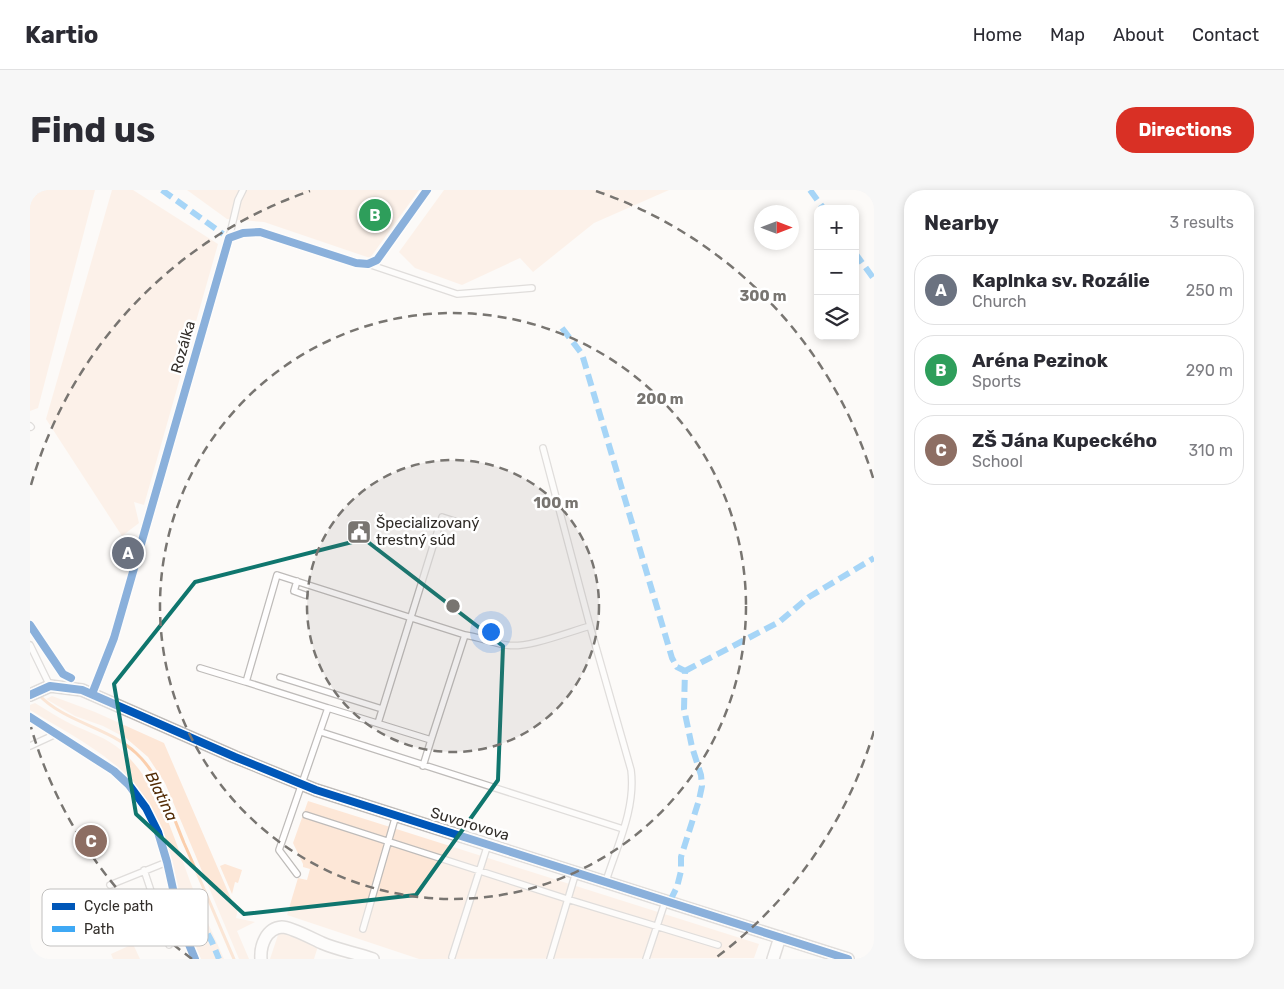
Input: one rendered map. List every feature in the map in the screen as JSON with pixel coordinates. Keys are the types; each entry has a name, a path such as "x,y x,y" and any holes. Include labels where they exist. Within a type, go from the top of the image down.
{"street":[{"name":"Suvorovova","path":"47,688 70,687 92,694 235,757 316,790 848,959"},
{"path":"30,695 47,688"},
{"path":"261,959 262,942 271,932 282,927 322,943 374,959"},
{"path":"777,958 780,937"}],"lane":[{"name":"Rozálka","path":"92,694 114,638 229,238 238,200 243,190"},
{"path":"368,264 377,260 427,190"},
{"path":"229,238 242,233 260,232 356,263 368,264 457,294 532,288"},
{"path":"542,448 631,770 633,784 632,799 606,881"},
{"path":"378,724 442,517 466,525"},
{"path":"246,682 277,575 465,635 506,645 514,646 532,643 590,626"},
{"path":"297,581 294,592 305,595"},
{"path":"423,766 465,635"},
{"path":"30,645 47,688"},
{"path":"200,668 431,740"},
{"path":"280,677 382,709"},
{"path":"297,874 279,850 328,708"},
{"path":"30,717 114,771 129,785 146,808 158,832 173,889"},
{"path":"321,732 623,829"},
{"path":"30,746 56,734"},
{"path":"306,815 567,899 718,945"},
{"path":"363,929 396,816"},
{"name":"Suvorovova","path":"452,957 488,844"},
{"path":"110,884 167,862"},
{"path":"144,870 150,889"},
{"path":"550,959 576,872"},
{"path":"646,959 665,902"},
{"path":"190,946 196,959"}],"highlighted area":[{"path":"364,539 503,646 498,780 416,895 244,914 136,814 114,684 195,582"}],"shaded area":[{"path":"30,190 95,190 38,408 30,411"},
{"path":"112,190 133,190 218,244 144,505 134,502 139,523 122,536 46,419"},
{"path":"187,190 419,190 370,258 264,222 227,219"},
{"path":"444,190 669,190 594,223 533,272 520,258 462,285 415,268 399,252"},
{"path":"52,696 95,712 164,743 235,908 238,909 236,918 255,922 237,931 249,959 239,959 165,783 148,757 126,738 103,726 75,716 46,699"},
{"path":"35,703 66,722 104,739 116,746 136,765 157,797 173,833 193,889 178,889 156,818 146,799 134,783 102,755 30,710 30,705"},
{"path":"308,801 759,944 754,958 419,959 287,915 298,878 307,880 310,869 303,867 293,843"},
{"path":"225,864 242,870 238,883 235,882 232,894 220,866"},
{"path":"208,923 224,959 201,959 195,946 208,946"},
{"path":"282,930 318,946 314,959 270,959 279,932"},
{"path":"129,946 134,946 140,959 113,959 111,954"}],"waterway":[{"name":"Blatina","path":"38,694 61,712 125,744 145,762 159,783 204,889"},
{"name":"Blatina","path":"208,899 234,959"}],"marked path":[{"path":"162,190 223,234"},
{"path":"810,190 821,205"},
{"path":"859,258 874,279"},
{"path":"562,328 582,354 672,658 677,667 685,671 684,709 692,747 701,775 702,786 681,857 681,871 677,887 669,903"},
{"path":"685,671 779,622 809,597 874,558"},
{"path":"208,934 219,959"}],"cycle path":[{"path":"92,694 114,638 229,238 243,233 260,232 356,263 368,264 377,260 427,190"},
{"path":"30,625 63,674 71,678"},
{"path":"30,695 50,686 82,690 316,790 848,959"},
{"path":"30,717 114,771 129,785 146,808 158,832 173,889"},
{"path":"190,946 195,959"}],"place":[{"name":"Aréna Pezinok","path":"375,215"},
{"name":"Špecializovaný trestný súd","path":"359,532"},
{"name":"Kaplnka sv. Rozálie","path":"128,553"},
{"name":"ZŠ Jána Kupeckého","path":"91,841"}]}
